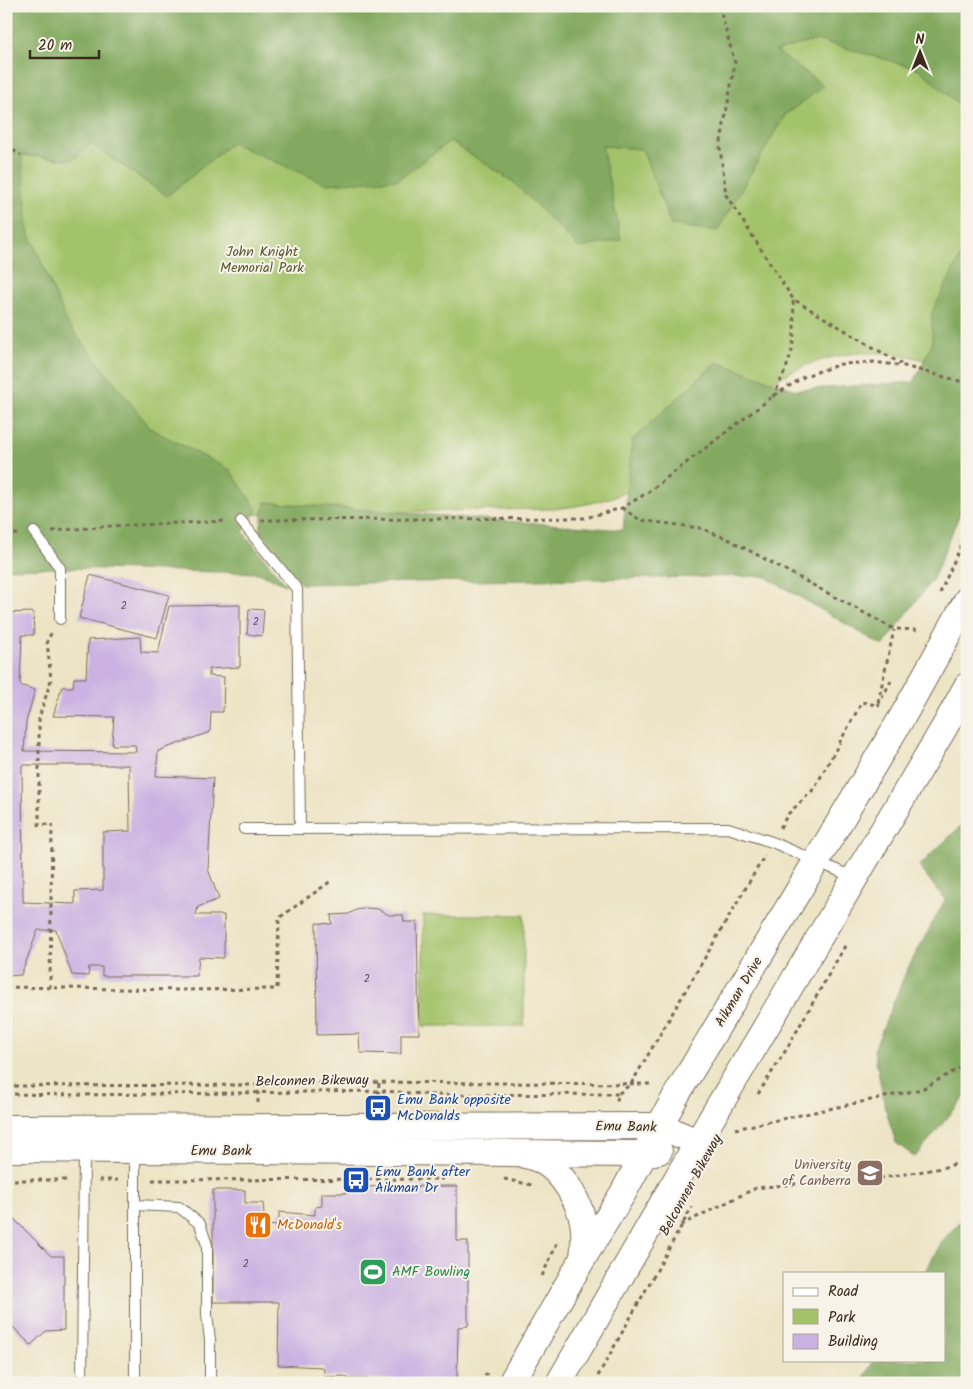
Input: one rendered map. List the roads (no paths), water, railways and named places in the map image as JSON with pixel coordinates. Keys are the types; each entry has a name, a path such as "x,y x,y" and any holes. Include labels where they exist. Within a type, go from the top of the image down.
{"main road":[{"name":"Aikman Drive","path":"510,1383 623,1193 659,1126 904,714 967,600"},
{"path":"560,1383 698,1142 944,728 967,686"},
{"name":"Emu Bank","path":"6,1149 84,1150 134,1139 659,1126 698,1142"},
{"name":"Emu Bank","path":"6,1128 134,1139 520,1153 644,1154 698,1142"},
{"path":"520,1153 545,1163 564,1182 572,1194 580,1211 584,1230 583,1258"}],"lane":[{"path":"241,521 297,589 300,829"},
{"path":"34,532 60,568 60,619"},
{"path":"244,829 728,828 772,842 855,878"},
{"path":"134,1139 135,1383"},
{"path":"82,1383 84,1150"},
{"path":"135,1205 179,1207 200,1224 207,1244 207,1315 210,1340 210,1383"}],"place":[{"name":"Emu Bank opposite McDonalds","path":"378,1108"},
{"name":"University of Canberra","path":"870,1173"},
{"name":"Emu Bank after Aikman Dr","path":"356,1180"},
{"name":"McDonald's","path":"258,1225"},
{"name":"AMF Bowling","path":"373,1272"}],"park label":[{"name":"John Knight Memorial Park","path":"262,260"}]}
